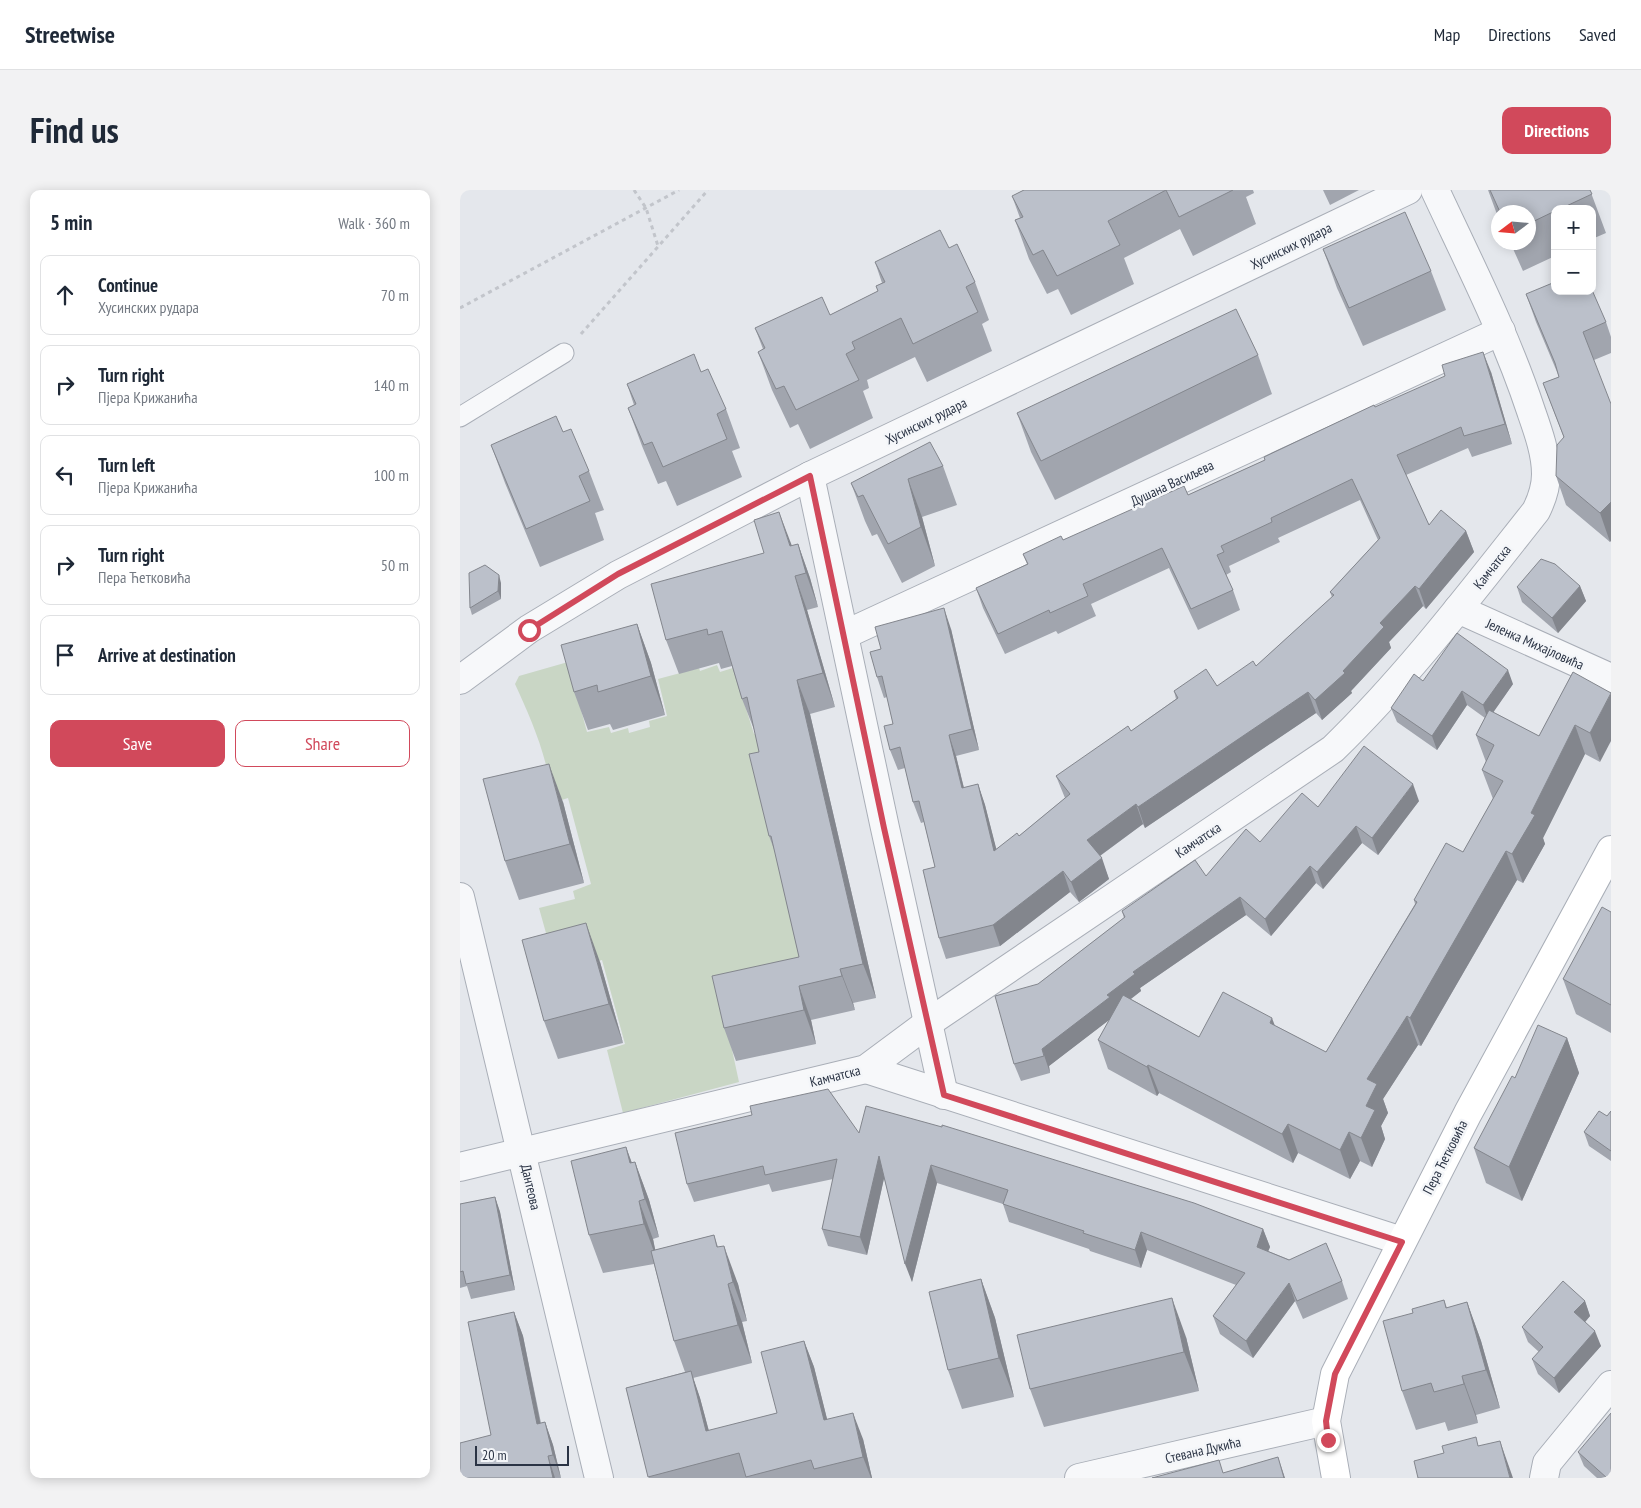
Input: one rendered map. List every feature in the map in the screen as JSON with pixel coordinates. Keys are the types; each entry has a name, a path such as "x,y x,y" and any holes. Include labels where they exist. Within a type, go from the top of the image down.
{"street":[{"name":"Хусинских рудара","path":"460,680 529,630 618,574 810,476 1408,190"},
{"name":"Камчатска","path":"460,1167 866,1069 928,1023 1333,749 1400,680 1536,511 1544,494 1546,475 1539,436 1521,381 1501,331 1435,190"},
{"name":"Душана Васиљева","path":"844,635 1501,331"},
{"path":"810,476 944,1095"},
{"name":"Јеленка Михајловића","path":"1458,609 1611,678"},
{"name":"Пера Ћетковића","path":"1336,1478 1326,1421 1335,1374 1468,1113 1611,850"},
{"name":"Дантеова","path":"460,898 599,1478"},
{"path":"866,1069 1402,1242"},
{"path":"1544,1478 1547,1464 1611,1385"},
{"name":"Стевана Дукића","path":"1080,1478 1326,1421"}],"lane":[{"path":"460,417 564,353"}],"path":[{"path":"634,190 646,208 659,246"},
{"path":"460,308 679,190"},
{"path":"564,353 708,190"}],"green space":[{"path":"568,662 587,732 609,727 611,733 628,728 629,733 650,727 649,721 667,716 658,679 699,668 700,671 717,665 720,672 739,666 742,696 754,734 767,731 769,827 804,970 723,1008 739,1082 623,1113 607,1050 625,1044 602,960 583,965 551,951 539,908 575,899 573,891 591,884 568,798 552,803 551,788 544,757 534,727 515,684 519,676"}],"building":[{"path":"1024,190 1166,190 1108,221 1120,245 1057,276 1043,250 1033,255 1015,220 1023,217 1012,196"},
{"path":"1166,190 1233,190 1179,217"},
{"path":"1490,190 1590,190 1592,194 1569,205 1551,205 1551,213 1536,220 1536,205 1497,205"},
{"path":"1405,212 1431,271 1349,308 1323,249"},
{"path":"940,230 949,248 957,244 975,282 966,287 978,312 913,344 901,318 852,342 855,349 846,354 859,380 796,410 784,386 776,389 758,352 765,348 755,328 822,297 830,315 878,291 876,286 885,282 875,262"},
{"path":"1551,284 1551,295 1594,295 1606,322 1583,332 1611,404 1611,502 1600,513 1556,476 1557,445 1564,437 1543,383 1559,377 1526,294"},
{"path":"1236,309 1258,355 1041,461 1017,413"},
{"path":"1483,352 1505,424 1464,436 1461,427 1397,455 1429,525 1441,510 1466,531 1419,589 1415,586 1380,623 1384,627 1343,671 1345,673 1315,700 1308,692 1138,807 1136,804 1087,840 1102,858 1071,882 1063,871 993,925 939,938 923,870 935,867 919,801 913,802 900,747 890,750 884,726 893,724 882,676 877,677 870,652 881,649 875,627 944,608 972,729 949,735 962,788 978,784 994,851 1017,833 1019,836 1070,794 1056,776 1128,726 1131,731 1178,698 1174,691 1206,669 1217,686 1253,661 1256,666 1334,595 1330,592 1380,538 1352,479 1271,518 1272,522 1221,546 1224,552 1217,555 1233,590 1191,609 1162,548 1083,584 1088,596 1050,613 1049,610 998,634 976,588 1028,564 1023,554 1061,536 1063,540 1184,486 1188,495 1265,460 1264,457 1374,405 1375,407 1445,376 1442,365"},
{"path":"694,354 701,372 708,369 726,409 717,414 727,439 663,467 652,442 644,445 628,408 636,404 627,384"},
{"path":"556,416 563,432 571,429 589,471 579,476 590,501 526,529 491,445"},
{"path":"930,442 943,466 908,479 921,527 888,544 863,495 858,497 851,483"},
{"path":"779,512 790,546 798,544 806,573 795,576 823,673 797,680 863,964 840,969 842,976 799,986 804,1010 724,1028 712,976 799,957 771,836 769,836 749,754 759,752 747,697 742,699 722,631 708,635 707,629 666,640 651,584 764,553 754,520"},
{"path":"1541,559 1555,564 1580,586 1552,618 1517,587"},
{"path":"485,565 499,575 498,591 470,608 469,573"},
{"path":"637,624 651,676 598,692 597,685 574,692 561,645"},
{"path":"1457,633 1508,670 1483,705 1462,691 1432,736 1391,708 1414,674 1423,681"},
{"path":"1573,672 1611,693 1590,733 1575,725 1531,813 1535,815 1512,854 1506,851 1410,1018 1407,1016 1367,1079 1377,1084 1366,1106 1375,1110 1361,1138 1349,1132 1340,1150 1288,1124 1282,1134 1148,1065 1147,1067 1098,1040 1123,995 1199,1037 1223,992 1272,1018 1270,1023 1326,1052 1417,902 1414,900 1446,843 1463,852 1503,781 1482,770 1494,745 1476,735 1489,710 1539,736"},
{"path":"1364,746 1413,784 1372,838 1356,826 1317,872 1310,866 1265,919 1240,897 1133,972 1135,974 1107,995 1110,997 1042,1049 1044,1056 1014,1064 995,996 1038,984 1125,917 1122,911 1195,860 1206,876 1246,829 1260,842 1302,793 1318,807"},
{"path":"549,764 570,844 505,861 483,779"},
{"path":"1602,907 1611,912 1611,1005 1563,979"},
{"path":"586,923 609,1004 544,1021 522,940"},
{"path":"1538,1025 1567,1038 1509,1167 1474,1148 1512,1076 1515,1078"},
{"path":"828,1089 859,1133 866,1106 942,1127 942,1125 1194,1203 1263,1229 1257,1247 1289,1260 1326,1243 1342,1281 1297,1301 1289,1283 1246,1341 1213,1316 1245,1273 1141,1232 1135,1250 1083,1233 1084,1231 1003,1204 1008,1190 931,1165 905,1264 879,1156 860,1237 822,1229 837,1159 765,1175 763,1166 687,1184 675,1133 752,1115 750,1106"},
{"path":"1599,1111 1607,1116 1611,1111 1611,1151 1584,1132"},
{"path":"626,1147 630,1163 635,1162 645,1199 639,1201 644,1224 589,1235 571,1161"},
{"path":"495,1197 510,1275 466,1284 463,1271 460,1272 460,1204"},
{"path":"714,1235 717,1247 724,1246 733,1282 728,1284 738,1325 674,1341 651,1251"},
{"path":"981,1279 999,1358 948,1370 929,1292"},
{"path":"1563,1281 1585,1301 1574,1312 1595,1331 1554,1378 1532,1359 1543,1347 1522,1327"},
{"path":"1172,1298 1184,1352 1030,1389 1017,1335"},
{"path":"1444,1300 1446,1308 1467,1302 1486,1370 1462,1376 1464,1384 1434,1392 1431,1383 1402,1391 1383,1321 1413,1313 1412,1309"},
{"path":"514,1312 537,1424 545,1422 553,1455 548,1456 553,1478 460,1478 460,1443 491,1435 468,1322"},
{"path":"804,1341 824,1420 853,1413 863,1457 814,1469 811,1460 746,1477 739,1453 648,1477 626,1388 691,1371 706,1431 777,1413 761,1352"},
{"path":"1611,1413 1611,1478 1607,1478 1578,1452"},
{"path":"1476,1437 1478,1446 1500,1441 1510,1478 1418,1478 1414,1461 1444,1453 1442,1446"},
{"path":"1278,1457 1284,1478 1152,1478 1219,1460 1223,1473"}],"route":[{"path":"529,630 618,574 667,551 810,476 884,828 944,1095 1402,1242 1335,1374 1328,1402 1326,1421 1328,1440"}]}
